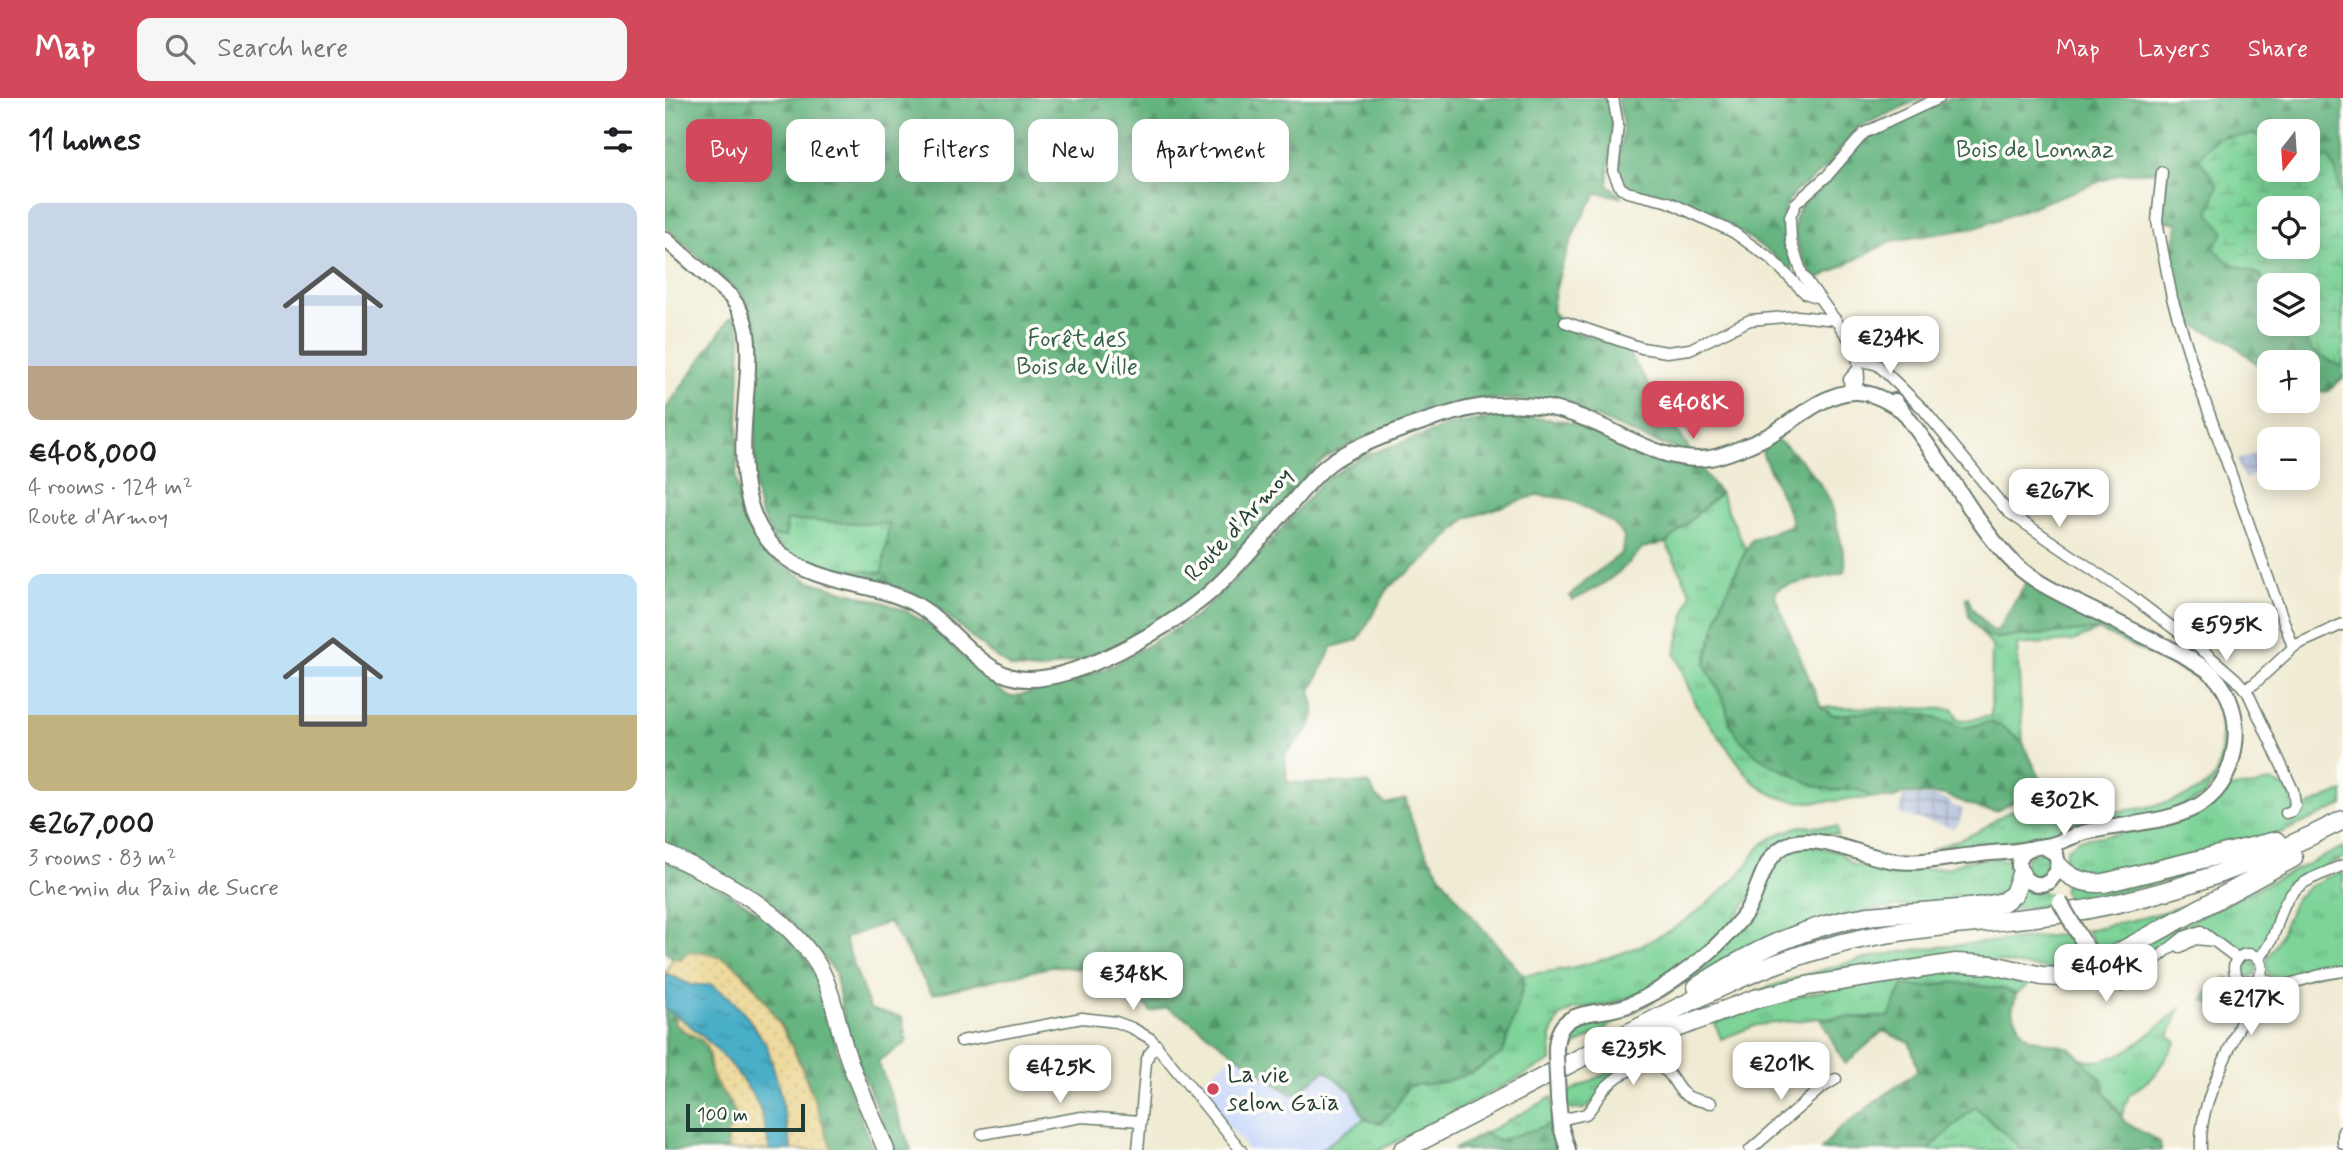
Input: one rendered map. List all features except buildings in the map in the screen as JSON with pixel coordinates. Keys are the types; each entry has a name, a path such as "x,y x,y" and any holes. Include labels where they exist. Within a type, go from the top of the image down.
{"highway":[{"path":"2059,863 2074,879 2104,883 2261,846 2343,820"},
{"path":"1428,1150 1723,985 1799,955 1889,933 2057,915 2118,903 2178,888 2236,868 2293,845 2343,820"},
{"path":"1619,1044 1755,999 1807,986 1956,962 1992,965 2042,976 2060,977 2084,971 2343,833"},
{"path":"1403,1150 1619,1044 1752,985 1837,956 1915,940 2024,930 2115,915 2212,889 2293,858"},
{"path":"1619,1044 1734,963 1778,941 1841,921 2003,902 2016,891 2020,870"}],"main road":[{"name":"Route d'Armoy","path":"665,239 730,296 746,323 748,349 745,488 750,509 765,537 785,558 803,568 898,596 917,605 992,666 1016,678 1036,678 1082,668 1115,653 1162,625 1195,605 1218,586 1310,481 1334,461 1366,444 1455,412 1503,405 1562,410 1658,451 1687,458 1714,457 1738,447 1823,393 1852,389"},
{"path":"1568,1150 1558,1099 1556,1055 1559,1033 1572,1017 1630,1004 1681,975 1698,961 1741,920 1752,902 1767,862 1786,845 1798,841 1819,842 1898,862 2027,849 2092,830 2179,815 2200,806 2212,797 2229,770 2235,748 2236,724 2230,701 2217,680 2199,664 2052,590 2015,564 1990,536 1901,409 1887,394 1871,387 1852,389"},
{"path":"1991,853 2010,859 2027,881 2035,885 2049,882 2057,874 2064,847 2077,835"},
{"path":"2043,846 2051,849 2059,863"},
{"path":"2020,870 2022,856 2027,849"},
{"path":"665,853 739,890 778,922 811,957 826,982 849,1061 886,1150"},
{"path":"2049,882 2079,935 2101,960"}],"street":[{"path":"1613,98 1618,133 1613,171 1620,187 1627,192 1669,202 1733,232 1771,259 1805,293 1817,297"},
{"path":"1852,389 1858,365 1854,345 1802,274 1789,233 1792,210 1827,176 1864,133 1940,98"},
{"path":"2162,172 2157,221 2172,298 2198,382 2293,647"},
{"path":"1565,322 1642,348 1667,352 1690,349 1750,320 1797,316 1836,320"},
{"path":"1858,365 1878,365 1923,409 2008,512 2131,596 2216,661 2245,688 2293,790 2295,805 2292,811 2286,813"},
{"path":"2245,688 2254,684 2293,647 2343,624"},
{"path":"2258,959 2272,941 2292,892 2343,865"},
{"path":"2101,960 2106,985 2115,991 2125,991 2187,942 2199,939 2216,941 2238,959"},
{"path":"2248,954 2258,959 2261,967 2259,975 2248,981 2241,980 2234,967 2238,959 2248,954"},
{"path":"2259,975 2275,984 2285,985 2343,971"},
{"path":"2201,1150 2203,1113 2243,1017 2248,999 2248,981"},
{"path":"961,1041 1091,1018 1128,1026 1157,1045 1241,1150"},
{"path":"1138,1150 1147,1059 1157,1045"},
{"path":"1560,1120 1586,1114 1611,1082 1629,1071 1649,1066 1662,1068 1688,1096 1711,1103"},
{"path":"1750,1150 1820,1089 1836,1079"},
{"path":"982,1135 1082,1117 1141,1121"},
{"path":"2343,1130 2343,1144"}],"shaded area":[{"path":"2255,454 2257,474 2244,479 2237,460"},
{"path":"1904,796 1934,797 1951,801 1950,805 1963,809 1959,824 1953,828 1899,814"},
{"path":"1235,1054 1291,1094 1297,1094 1324,1070 1352,1092 1364,1119 1320,1150 1248,1150 1197,1085"}],"green space":[{"name":"Forêt des Bois de Ville","path":"665,98 1608,98 1613,134 1608,185 1622,197 1597,193 1589,205 1562,265 1552,311 1567,329 1626,349 1691,452 1660,444 1585,413 1545,402 1501,399 1438,411 1353,443 1317,465 1198,596 1130,639 1095,656 1041,670 1012,668 990,653 942,611 915,594 880,582 813,566 882,573 889,524 787,520 786,537 772,536 760,512 754,484 758,340 755,320 743,296 665,227"},
{"path":"1617,98 1923,98 1858,127 1822,171 1795,192 1783,214 1783,227 1793,266 1791,271 1739,231 1629,188 1619,176 1618,169 1623,131"},
{"name":"Bois de Lonnaz","path":"1950,98 2343,98 2343,215 2336,172 2328,158 2321,162 2321,119 2257,119 2257,135 2240,138 2225,135 2218,186 2209,212 2224,232 2228,262 2257,274 2257,336 2302,336 2313,350 2257,350 2257,363 2228,340 2183,321 2169,267 2178,223 2162,220 2167,170 2120,174 1975,228 1891,241 1816,280 1800,252 1797,241 1795,220 1799,211 1864,141 1895,122"},
{"path":"2257,135 2257,182 2321,182 2321,161 2328,157 2336,172 2343,215 2343,368 2320,355 2320,350 2312,350 2302,336 2320,336 2320,273 2257,273 2228,262 2214,248 2224,232 2209,212 2218,186 2199,158 2214,142 2225,137"},
{"path":"730,318 735,318 741,336 736,481 742,518 770,557 809,581 906,611 930,626 1003,693 1011,697 1065,684 1114,665 1198,615 1257,557 1322,482 1361,457 1451,425 1504,415 1565,421 1666,464 1700,468 1720,493 1666,543 1642,548 1611,578 1573,600 1570,596 1584,582 1622,553 1624,536 1614,524 1569,499 1537,495 1467,518 1423,561 1389,587 1358,640 1332,647 1310,693 1313,720 1285,754 1287,782 1370,784 1375,795 1385,804 1406,799 1423,847 1437,870 1471,915 1523,975 1524,984 1503,1053 1473,1072 1444,1082 1408,1086 1394,1110 1379,1123 1364,1119 1352,1092 1325,1070 1296,1094 1290,1094 1185,1017 1166,1007 1151,1012 1132,988 1105,972 1055,966 932,994 889,922 844,938 870,1009 902,1017 907,1042 878,1061 911,1150 895,1150 848,1039 835,971 781,912 665,848 665,410"},
{"path":"2320,355 2343,368 2343,378 2327,392 2320,391"},
{"path":"1771,439 1778,441 1795,455 1826,494 1835,516 1846,565 1844,573 1781,587 1776,591 1775,597 1821,707 1833,715 1871,712 1923,714 1964,728 1989,722 2003,727 2023,743 2049,797 2023,797 1996,811 1983,810 1946,795 1904,794 1894,798 1872,798 1859,790 1832,790 1816,786 1770,764 1737,736 1730,724 1725,703 1705,665 1722,602 1751,540 1791,525 1792,520 1763,455 1762,450"},
{"path":"1720,493 1746,550 1722,602 1705,665 1725,703 1730,724 1737,736 1832,790 1859,790 1872,798 1808,802 1778,796 1763,789 1750,778 1695,704 1675,653 1691,593 1666,543"},
{"path":"787,520 889,524 883,573 813,566 781,550 772,536"},
{"path":"2027,581 2207,675 2225,700 2218,703 2212,693 2193,676 2099,630 1994,638 1984,636 1969,616 1966,598 1968,597 1972,608 1992,631 1998,630"},
{"path":"2099,630 2073,641 2017,645 2023,743 2003,727 1989,722 1964,728 1923,714 1871,712 1833,715 1820,707 1953,709 1959,721 1991,716 1992,646 1984,636 1994,638"},
{"path":"2225,700 2230,725 2228,751 2220,775 2204,796 2173,811 2093,823 2053,841 1971,850 1930,850 1970,836 2022,807 2109,812 2160,804 2193,793 2206,786 2217,770 2221,741 2218,703"},
{"path":"2270,781 2288,789 2296,815 2310,805 2343,791 2343,805 2280,833 2109,876 2072,874 2064,861 2067,849 2078,840 2138,831 2178,821 2212,802 2226,788 2254,786"},
{"path":"1801,826 1837,827 1838,835 1792,838 1732,922 1691,960 1638,994 1609,1004 1574,1009 1560,1016 1551,1035 1551,1061 1380,1150 1320,1150 1364,1119 1380,1123 1394,1110 1408,1086 1444,1082 1524,984 1523,975 1576,967 1650,941 1695,913 1720,893 1768,840"},
{"path":"1806,845 1840,852 1852,864 1864,867 1870,865 1890,869 1931,869 1951,867 1963,861 1999,858 2008,861 2015,871 2004,896 1875,909 1728,958 1562,1053 1566,1036 1578,1022 1627,1013 1681,983 1748,921 1761,901 1765,879 1779,855"},
{"path":"2343,847 2343,858 2299,879 2285,891 2268,938 2261,949 2239,947 2204,928 2191,929 2139,963 2123,981 2115,981 2108,968 2113,958"},
{"path":"2040,851 2050,855 2054,866 2043,879 2030,876 2025,866 2027,857"},
{"path":"2239,858 2161,883 2070,902 2063,890 2067,879"},
{"path":"665,860 746,904 765,917 798,948 821,987 842,1066 873,1150 832,1150 802,1066 785,1031 741,970 673,958 666,952"},
{"path":"2338,872 2343,873 2343,967 2285,983 2268,974 2267,959 2277,943 2296,898 2310,886"},
{"path":"2023,883 2050,895 2056,904 1886,924 1811,943 1738,968 1809,934 1998,906"},
{"path":"2204,900 2103,953 2086,930 2146,917"},
{"path":"2072,933 2085,959 2084,963 2066,972 1993,961 1756,992 1830,967 1887,954"},
{"path":"2248,959 2254,962 2257,968 2254,974 2248,977 2242,974 2239,968 2242,962"},
{"path":"1960,967 2035,980 2016,994 2004,989 1950,982 1928,987 1903,985 1889,1017 1820,1018 1757,1025 1721,1039 1715,1023 1805,995"},
{"path":"2228,977 2240,994 2237,1015 2203,1000 2212,986"},
{"path":"1950,982 2004,989 2016,994 2012,1011 2023,1033 2029,1038 2070,1048 2102,1080 2105,1093 2125,1122 2160,1142 2161,1150 2023,1150 1975,1107 1928,1150 1821,1150 1837,1131 1918,1070 1910,1043 1883,1031 1845,1064 1820,1018 1889,1017 1903,985 1928,987"},
{"path":"665,1009 674,1014 675,1024 681,1030 692,1033 705,1045 712,1076 734,1109 734,1122 726,1139 728,1150 665,1150"},
{"path":"2180,1009 2169,1037 2176,1042 2154,1076 2129,1095 2122,1115 2105,1093 2102,1080 2081,1059 2094,1061 2121,1053 2134,1046"},
{"path":"1654,1050 1659,1061 1635,1066 1584,1109 1572,1110 1566,1106 1564,1094"},
{"path":"1552,1097 1554,1123 1498,1141 1485,1133"},
{"path":"1975,1106 2023,1150 1928,1150"},
{"path":"1554,1123 1561,1150 1453,1150 1485,1133 1498,1141"}],"sand":[{"path":"703,952 733,965 769,1006 801,1066 832,1150 792,1150 767,1046 730,998 712,985 691,985 665,973 673,958 681,959 686,953"},
{"path":"674,1014 710,1043 743,1081 761,1112 770,1150 728,1150 727,1133 733,1126 734,1111 715,1081 706,1046 700,1039 675,1024"}],"water":[{"path":"665,973 691,985 712,985 730,998 748,1018 767,1046 792,1150 770,1150 759,1107 742,1079 692,1027 665,1009"}],"place":[{"name":"La vie selon Gaïa","path":"1213,1089"}]}
